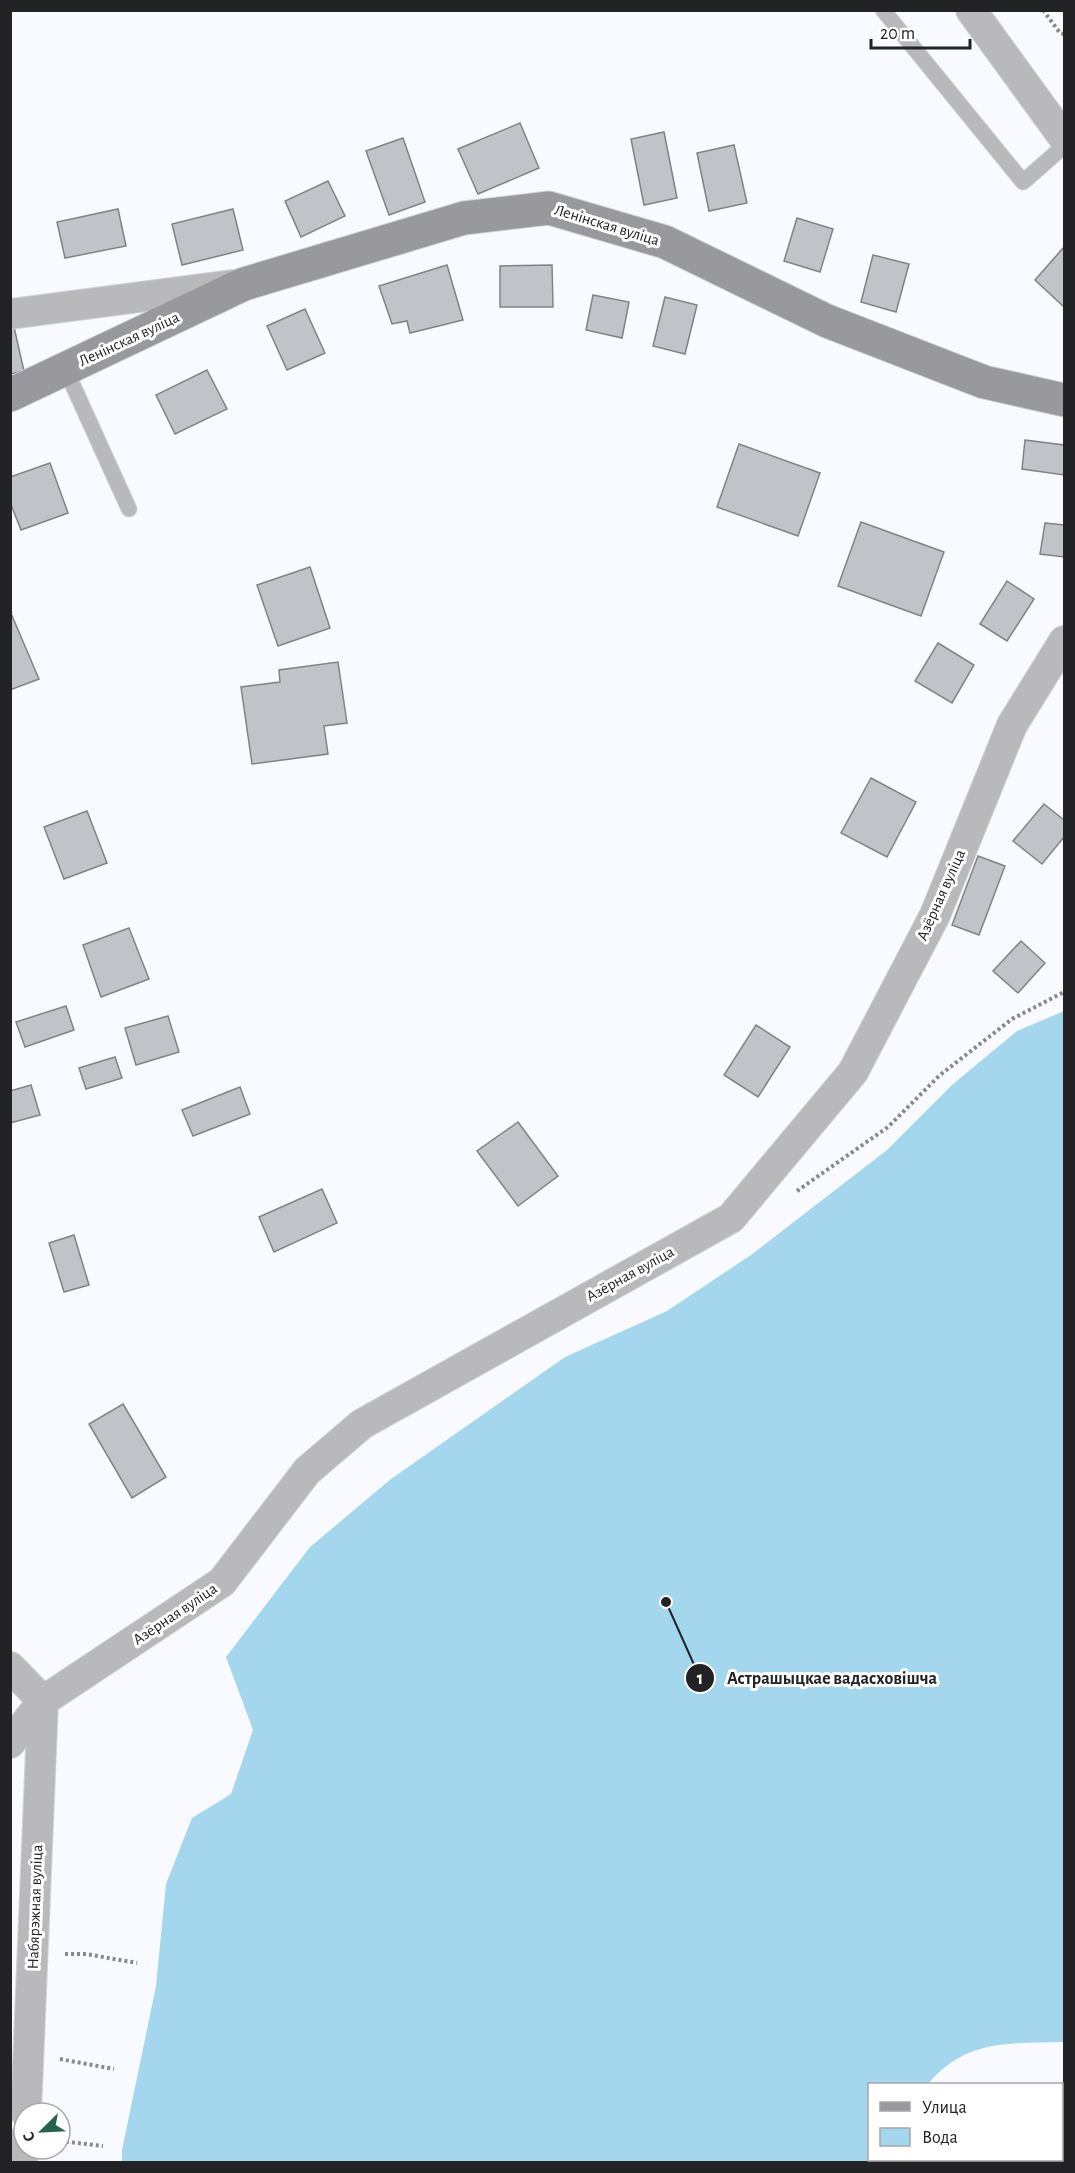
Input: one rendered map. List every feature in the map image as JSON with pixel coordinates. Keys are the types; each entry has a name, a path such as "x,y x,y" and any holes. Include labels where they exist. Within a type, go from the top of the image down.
{"street":[{"path":"971,10 1065,138"},
{"name":"Ленінская вуліца","path":"10,395 244,284 464,218 549,208 665,242 827,321 984,382 1065,400"},
{"path":"10,314 244,284"},
{"name":"Азёрная вуліца","path":"10,1743 43,1701 222,1582 307,1471 362,1424 731,1218 853,1072 935,915 1012,725 1065,641"},
{"path":"10,1667 43,1701"},
{"name":"Набярэжная вуліца","path":"27,2101 43,1701"}],"lane":[{"path":"883,10 1023,182 1065,146"},
{"path":"66,368 129,509"}],"path":[{"path":"1043,10 1060,33 1065,34"},
{"path":"796,1193 888,1126 940,1075 1012,1019 1065,992"},
{"path":"34,1955 86,1954 137,1963"},
{"path":"29,2054 114,2069"},
{"path":"72,2142 103,2146"}],"water":[{"path":"1064,1011 1064,2042 990,2046 958,2058 929,2083 868,2083 868,2161 895,2162 122,2162 122,2150 156,1986 166,1884 192,1818 231,1794 253,1730 226,1657 310,1547 391,1479 565,1357 667,1311 751,1255 887,1150 952,1085 1017,1031"}],"building":[{"path":"520,123 539,168 478,194 458,149"},
{"path":"664,132 677,198 644,205 631,139"},
{"path":"403,138 425,202 389,215 366,151"},
{"path":"734,145 747,203 709,211 697,153"},
{"path":"328,181 345,216 301,237 285,201"},
{"path":"118,209 126,246 65,258 57,222"},
{"path":"233,209 243,250 182,265 172,224"},
{"path":"797,218 833,229 820,272 784,261"},
{"path":"1064,247 1064,307 1035,280"},
{"path":"873,255 909,264 896,312 861,302"},
{"path":"447,265 463,320 410,333 407,321 392,324 379,286"},
{"path":"552,265 553,307 500,307 500,266"},
{"path":"593,295 629,302 622,338 586,330"},
{"path":"665,297 697,305 685,354 653,346"},
{"path":"305,309 325,353 287,370 267,326"},
{"path":"14,327 24,371 10,374 10,328"},
{"path":"207,370 227,409 175,434 156,395"},
{"path":"1025,440 1064,445 1064,475 1022,469"},
{"path":"739,444 820,473 798,536 717,507"},
{"path":"50,463 68,513 21,530 10,502 10,477"},
{"path":"861,522 944,552 921,616 838,586"},
{"path":"1045,523 1064,525 1064,557 1040,554"},
{"path":"310,567 330,628 278,646 257,585"},
{"path":"1007,581 1034,599 1007,641 980,624"},
{"path":"10,611 39,679 10,690"},
{"path":"938,643 974,665 952,703 915,681"},
{"path":"338,662 347,723 324,726 328,754 252,764 241,687 280,682 279,670"},
{"path":"871,778 916,802 887,857 841,833"},
{"path":"1044,804 1064,820 1064,837 1042,864 1013,841"},
{"path":"87,811 107,863 64,879 44,827"},
{"path":"978,856 1005,866 979,935 952,925"},
{"path":"129,928 149,979 101,997 83,945"},
{"path":"1021,941 1045,963 1018,993 993,971"},
{"path":"66,1006 74,1030 25,1047 16,1022"},
{"path":"168,1016 179,1052 136,1065 125,1028"},
{"path":"756,1025 790,1047 758,1097 724,1075"},
{"path":"115,1057 122,1078 86,1089 79,1068"},
{"path":"31,1085 40,1115 10,1123 10,1091"},
{"path":"240,1087 250,1114 193,1136 182,1110"},
{"path":"518,1122 558,1176 518,1206 477,1151"},
{"path":"322,1189 337,1223 274,1252 259,1217"},
{"path":"74,1235 89,1285 64,1292 49,1243"},
{"path":"123,1404 166,1477 132,1498 89,1424"}],"place":[{"name":"Астрашыцкае вадасховішча","path":"666,1602"}]}
